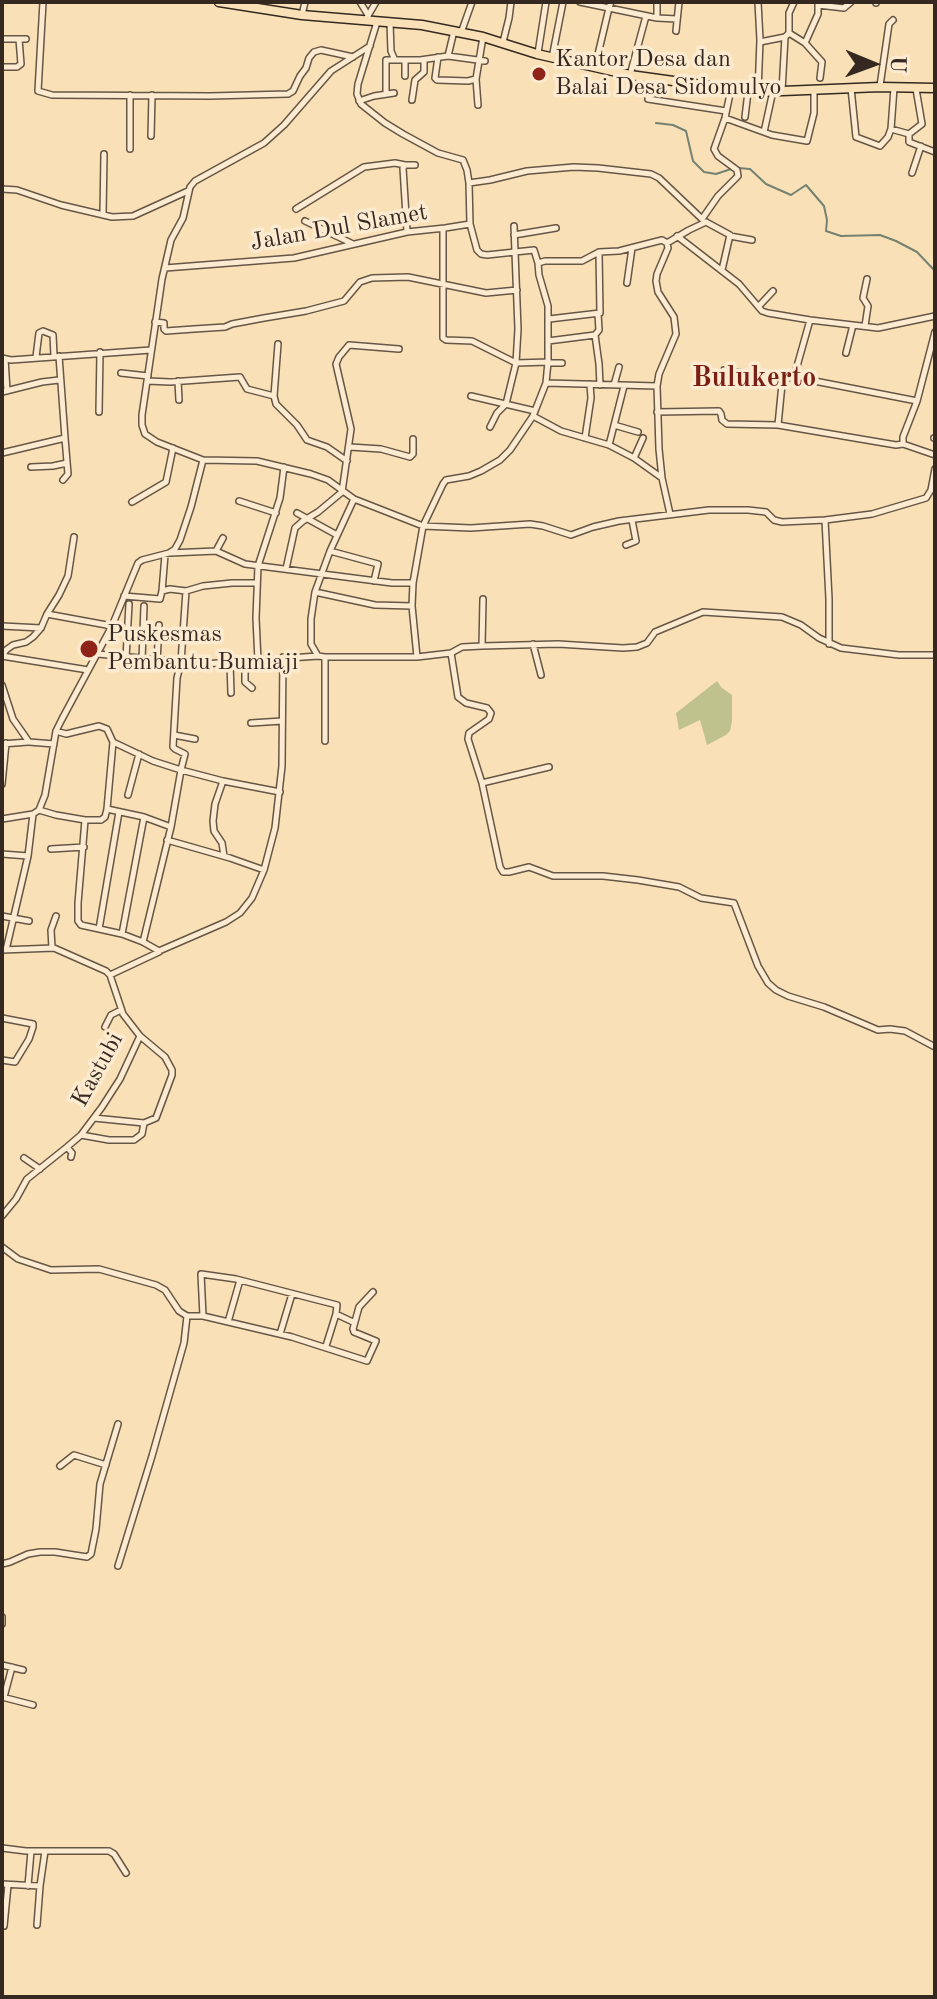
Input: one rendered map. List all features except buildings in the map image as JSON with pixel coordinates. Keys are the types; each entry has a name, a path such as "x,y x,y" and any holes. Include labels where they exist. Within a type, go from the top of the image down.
{"main road":[{"path":"219,2 302,15 367,18 377,22 422,25 483,37 552,58 630,75 731,89 935,88"}],"street":[{"path":"43,2 38,91 57,95 288,94 293,91 315,51 354,57"},
{"path":"287,13 290,2"},
{"path":"302,15 305,2"},
{"path":"360,2 367,18"},
{"path":"367,18 376,2"},
{"path":"448,56 472,2"},
{"path":"503,43 511,2"},
{"path":"537,54 546,2"},
{"path":"552,58 563,2"},
{"path":"580,2 610,5 657,18 677,19"},
{"path":"657,2 657,18"},
{"path":"676,31 679,2"},
{"path":"745,117 753,91 760,42 758,2"},
{"path":"764,132 777,91 789,13 794,2"},
{"path":"805,43 818,14 815,4 844,8 851,2"},
{"path":"595,67 610,5"},
{"path":"630,75 646,16"},
{"path":"880,87 889,24 893,20"},
{"path":"377,22 358,84 359,101 366,110 403,134 438,153 463,160 469,183 470,224 476,247 481,254 487,255 534,250 549,319 546,383 534,414 500,460 469,476 446,480 423,526 413,583 417,657"},
{"path":"390,23 394,58"},
{"path":"760,42 787,35 805,43 823,62 820,78"},
{"path":"478,105 476,79 482,61 483,37"},
{"path":"2,39 22,39 21,64 2,67"},
{"path":"2,189 17,190 103,215 133,216 188,190 195,181 264,143 331,71 370,46"},
{"path":"386,94 385,61 448,56 482,61"},
{"path":"438,57 437,80 476,79"},
{"path":"405,60 405,76"},
{"path":"412,100 415,80 424,72 424,60"},
{"path":"652,79 647,97 650,100 726,111"},
{"path":"851,88 856,138 881,146 891,129 894,88"},
{"path":"667,243 704,221 718,196 738,177 736,168 715,152 731,89"},
{"path":"725,118 764,132 808,140 814,113 814,89"},
{"path":"909,134 922,124 916,89"},
{"path":"359,101 394,93"},
{"path":"130,95 130,149"},
{"path":"151,136 152,95"},
{"path":"891,129 909,134"},
{"path":"909,134 909,142 935,152"},
{"path":"912,173 921,146"},
{"path":"103,215 104,154"},
{"path":"296,209 364,167 395,163 415,165"},
{"path":"405,165 407,232"},
{"path":"469,183 527,171 574,167 651,174 704,221 730,236 752,240"},
{"path":"188,190 183,218 171,240 163,274 158,322 151,350 151,380 142,415 144,430 151,438 203,460 257,461 328,480 354,499 423,526 471,528 530,524 571,535 593,527 709,510 766,512 774,520 782,522 872,514 926,498 931,490 935,469"},
{"path":"305,221 352,244"},
{"name":"Jalan Dul Slamet","path":"163,274 294,258 407,232 470,224"},
{"path":"490,427 506,404 516,363 518,329 514,226"},
{"path":"514,235 556,228"},
{"path":"443,229 443,338 472,341 516,363 562,363"},
{"path":"677,236 739,284 762,311 768,313 882,328 935,316"},
{"path":"722,270 730,236"},
{"path":"538,263 582,261 599,252 662,240 667,243"},
{"path":"667,243 656,281 658,292 674,317 676,334 659,374 657,412 662,478 670,514"},
{"path":"627,283 632,248"},
{"path":"548,341 595,335 599,330 599,252"},
{"path":"158,322 165,323 164,330 168,331 225,327 313,310 344,301 360,282 372,278 408,277 486,293 517,290"},
{"path":"865,326 868,306 863,298 867,279"},
{"path":"759,306 773,291"},
{"path":"549,319 598,314"},
{"path":"794,377 810,320"},
{"path":"846,353 853,325"},
{"path":"36,357 39,333 43,331 53,335 68,474 63,480"},
{"path":"903,444 935,332"},
{"path":"595,335 600,385"},
{"path":"278,344 276,404 305,438 327,447 347,461"},
{"path":"286,569 294,530 342,492 351,424 336,364 339,357 349,345 399,349"},
{"path":"59,380 4,392 3,359 151,350"},
{"path":"99,412 100,352"},
{"path":"614,385 619,367"},
{"path":"724,370 783,380 794,377 917,401"},
{"path":"121,373 151,380 178,381 239,376 247,389 274,396"},
{"path":"778,425 783,380"},
{"path":"178,381 179,400"},
{"path":"546,383 657,386"},
{"path":"585,438 590,384"},
{"path":"609,445 624,386"},
{"path":"471,396 506,404 534,414 561,431 609,445 662,478"},
{"path":"657,412 719,411 727,424 778,425 903,444 935,455"},
{"path":"614,425 638,432"},
{"path":"2,453 65,438"},
{"path":"634,458 643,438"},
{"path":"350,447 381,449 410,457 413,454 413,439"},
{"path":"132,502 166,482 173,448"},
{"path":"167,554 175,549 180,540 203,460"},
{"path":"31,467 67,463"},
{"path":"258,661 258,566 280,498 284,467"},
{"path":"325,741 322,656 311,644 310,634 315,592 354,499"},
{"path":"239,501 276,513"},
{"path":"297,513 337,535"},
{"path":"626,545 636,541 632,520"},
{"path":"825,520 829,644"},
{"path":"74,537 68,576 41,628 26,642 13,645 2,656 89,670"},
{"path":"216,551 223,538"},
{"path":"2,819 33,814 39,810 45,795 56,731 112,626 140,561 167,554 216,551 245,564 413,583"},
{"path":"330,551 378,564 374,581"},
{"path":"124,596 159,599 167,554"},
{"path":"162,591 257,583"},
{"path":"143,942 185,754 173,748 186,591"},
{"path":"315,592 375,605 412,606"},
{"path":"482,646 483,599"},
{"path":"126,658 129,604"},
{"path":"142,660 144,606"},
{"path":"98,654 204,664 283,657 417,657 451,653 462,647 533,644 623,648 647,643 655,632 703,612 782,617 841,648 935,655"},
{"path":"47,614 112,626"},
{"path":"157,661 159,625"},
{"path":"2,626 41,628"},
{"path":"533,644 541,675"},
{"path":"451,653 458,697 466,703 487,708 491,713 489,719 469,733 468,739 503,872 529,867 553,876 638,880 679,887 701,898 734,903 762,976 776,990 878,1030 905,1031 935,1047"},
{"path":"33,814 28,856 4,950 52,948 110,975 226,922 240,913 252,898 264,870 275,828 282,766 283,657"},
{"path":"245,662 245,682 252,688"},
{"path":"230,663 231,693"},
{"path":"2,685 13,719 29,742"},
{"path":"251,723 282,721"},
{"path":"39,810 85,820 102,819 107,809 113,742 107,729 99,726 66,734 56,731"},
{"path":"174,735 195,739"},
{"path":"113,742 153,761 202,777 280,792"},
{"path":"2,784 4,744 54,744"},
{"path":"128,795 139,754"},
{"path":"482,783 549,767"},
{"path":"223,781 213,821 224,856"},
{"path":"107,809 171,827"},
{"path":"99,929 119,812"},
{"path":"122,934 144,817"},
{"path":"85,820 78,921 81,925 122,934 159,951"},
{"path":"167,840 264,870"},
{"path":"51,849 84,847"},
{"path":"2,854 28,856"},
{"path":"2,916 29,921"},
{"path":"52,948 51,930 56,916"},
{"name":"Kastubi","path":"2,1216 27,1179 81,1135 120,1079 140,1036 121,1010 110,975"},
{"path":"105,1027 111,1015 121,1010"},
{"path":"2,1018 33,1024 29,1039 15,1062 2,1060"},
{"path":"93,1118 144,1123 156,1118 172,1070 165,1057 140,1036"},
{"path":"81,1135 134,1140 142,1134 144,1123"},
{"path":"67,1147 72,1153 71,1157"},
{"path":"24,1158 40,1169"},
{"path":"2,1247 18,1259 51,1270 101,1270 156,1285 165,1290 179,1311 187,1316 203,1316 280,1334 367,1361 376,1341 354,1332 353,1322 359,1307 373,1292"},
{"path":"203,1316 202,1274 240,1280 336,1305 338,1307 326,1346"},
{"path":"228,1322 240,1280"},
{"path":"280,1334 292,1294"},
{"path":"336,1314 353,1322"},
{"path":"118,1566 184,1343 187,1316"},
{"path":"2,1564 40,1552 90,1556 96,1529 98,1491 118,1424"},
{"path":"60,1466 74,1455 106,1465"},
{"path":"2,1617 2,1624"},
{"path":"2,1665 23,1670"},
{"path":"12,1667 3,1697 33,1705"},
{"path":"2,1848 109,1851 126,1873"},
{"path":"28,1886 31,1851"},
{"path":"37,1925 45,1851"},
{"path":"4,1926 5,1884 40,1886"}],"green space":[{"path":"717,681 732,695 732,721 726,735 707,745 700,720 679,730 676,713"}],"waterway":[{"path":"656,123 673,125 686,131 693,161 704,172 716,174 731,169"},
{"path":"738,168 750,169 766,184 791,195 806,185 824,206 826,231 841,236 880,235 917,252 935,271"}],"place":[{"name":"Kantor Desa dan Balai Desa Sidomulyo","path":"539,74"},
{"name":"Puskesmas Pembantu Bumiaji","path":"89,649"}],"district":[{"name":"Bulukerto","path":"754,379"}]}
